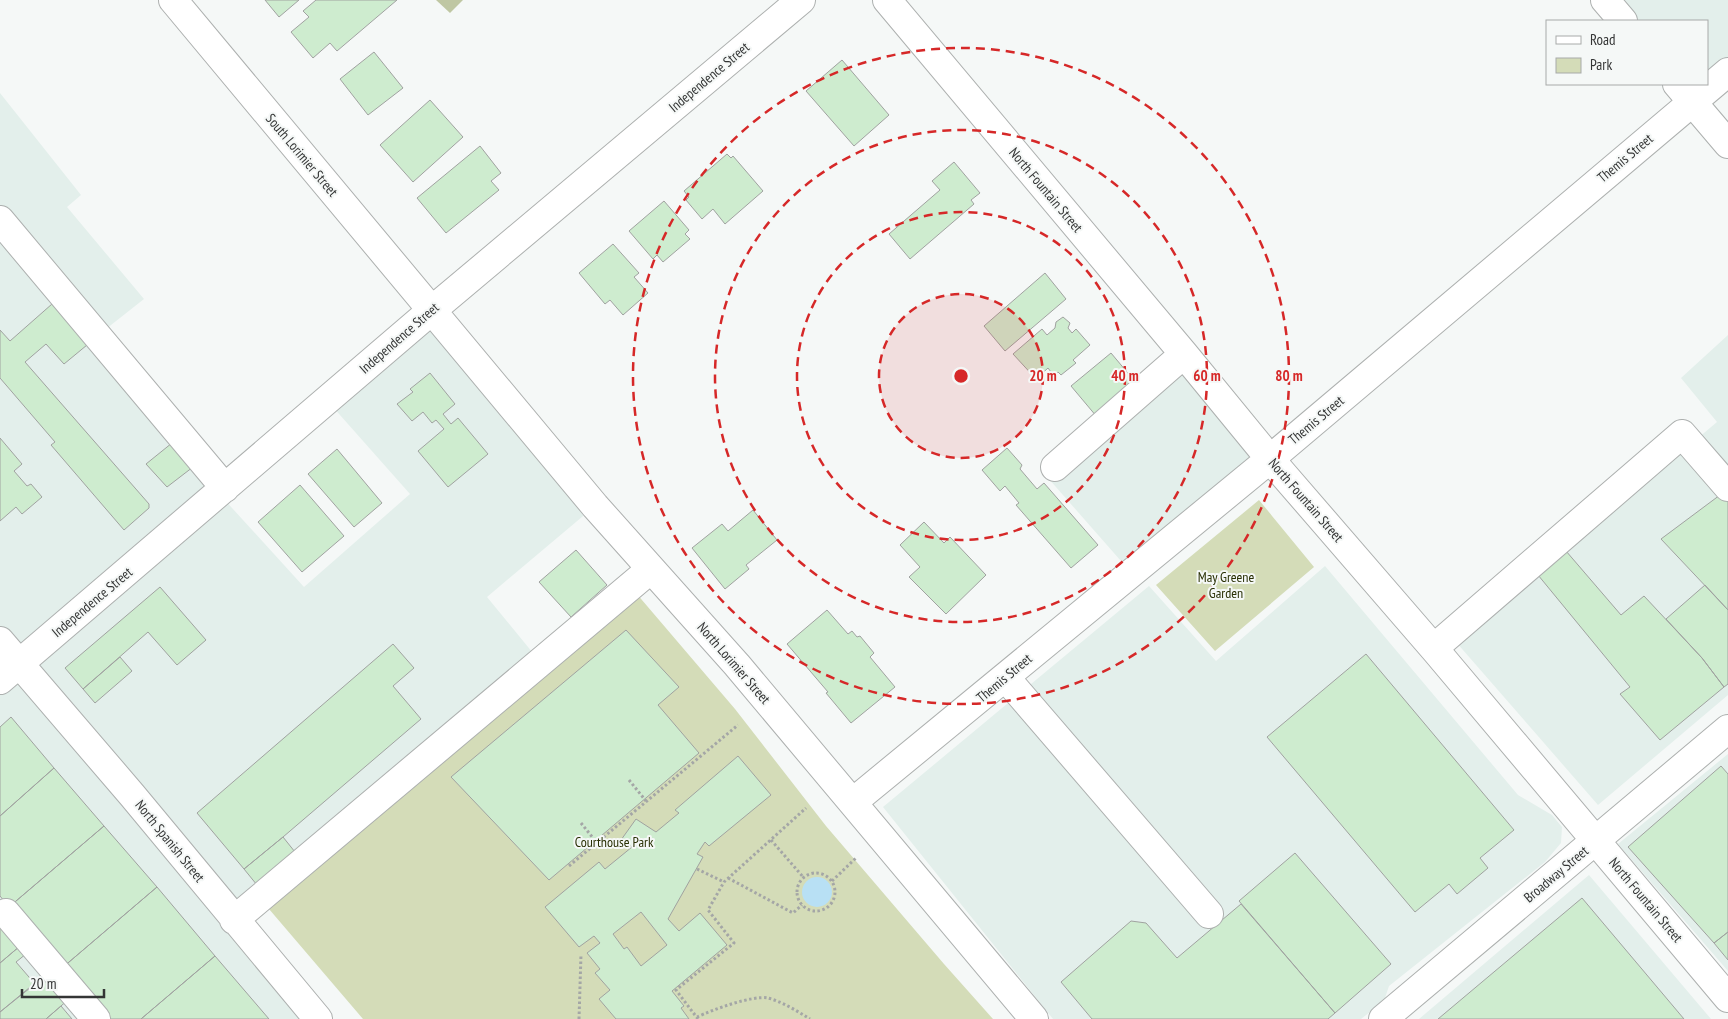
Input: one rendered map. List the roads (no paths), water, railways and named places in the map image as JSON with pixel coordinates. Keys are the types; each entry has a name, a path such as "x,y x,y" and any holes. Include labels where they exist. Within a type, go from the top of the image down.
{"street":[{"name":"South Lorimier Street","path":"173,0 431,311"},
{"name":"Independence Street","path":"10,672 431,311 801,0"},
{"name":"North Fountain Street","path":"887,0 1270,459 1434,648 1728,998"},
{"path":"1605,0 1622,20"},
{"name":"Themis Street","path":"1708,82 1728,72"},
{"name":"Themis Street","path":"853,802 1270,459 1685,93 1701,85"},
{"path":"1685,93 1728,144"},
{"path":"0,220 225,488"},
{"name":"North Lorimier Street","path":"431,311 546,445 595,506 737,665 1034,1019"},
{"path":"1055,468 1184,354"},
{"path":"1434,648 1682,434 1728,486"},
{"path":"234,920 651,569"},
{"name":"North Spanish Street","path":"0,641 10,672 132,795 318,1019"},
{"path":"1005,677 1209,914"},
{"name":"Broadway Street","path":"1383,1019 1728,729"},
{"path":"6,913 96,1019"}],"water":[{"path":"817,877 828,881 832,892 828,903 817,907 806,903 802,892 806,881"}],"park label":[{"name":"May Greene Garden","path":"1226,586"},
{"name":"Courthouse Park","path":"614,842"}]}
